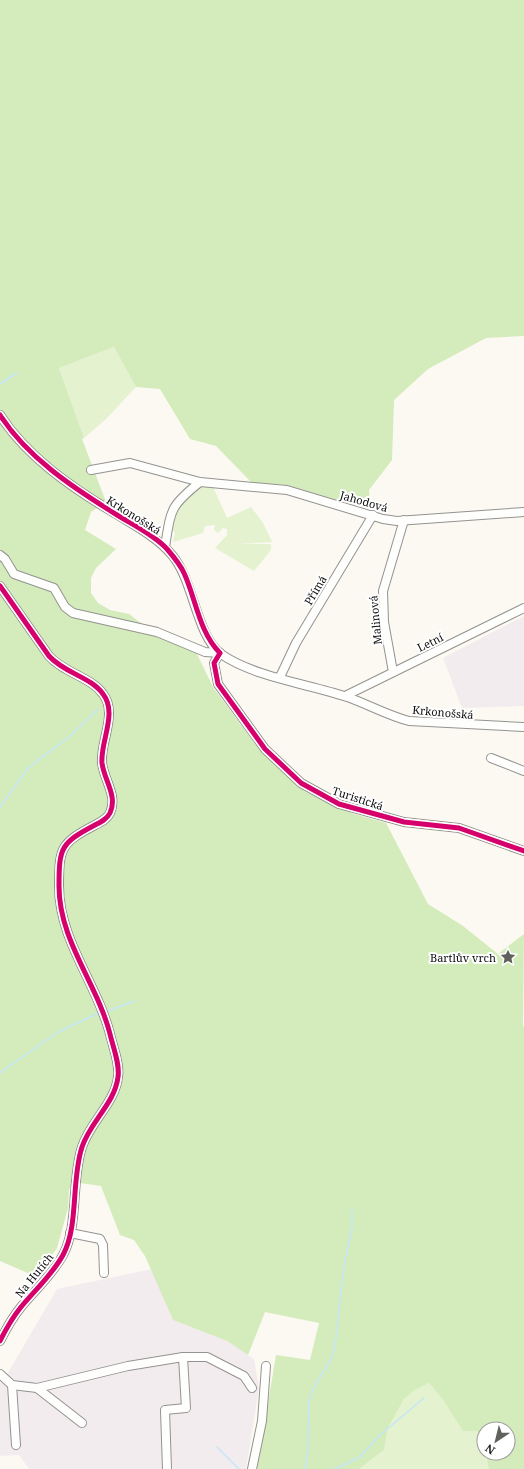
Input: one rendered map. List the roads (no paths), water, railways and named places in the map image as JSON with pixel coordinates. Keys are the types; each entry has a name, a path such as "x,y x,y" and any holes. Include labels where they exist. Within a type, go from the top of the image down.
{"street":[{"name":"Krkonošská","path":"0,415 15,436 34,456 94,501 165,546 184,572 210,641 220,652 239,664 346,696 392,716 413,722 524,727"},
{"name":"Jahodová","path":"91,470 130,463 200,482 287,490 397,521 524,512"},
{"path":"165,546 169,518 173,508 180,498 200,482"},
{"name":"Přímá","path":"280,677 296,642 373,515"},
{"name":"Malinová","path":"393,672 384,622 383,591 404,520"},
{"path":"0,555 5,558 14,574 54,588 65,608 73,613 157,632 205,652 220,652"},
{"name":"Na Hutích","path":"0,586 53,661 98,688 108,704 109,714 103,746 102,764 112,795 111,811 104,820 69,840 62,852 59,888 68,934 78,959 102,1006 118,1072 112,1094 82,1147 67,1246 59,1261 14,1316 0,1341"},
{"name":"Letní","path":"346,696 524,608"},
{"name":"Turistická","path":"220,652 214,663 218,684 265,749 302,783 339,804 404,822 459,828 524,851"},
{"path":"491,758 524,771"},
{"path":"70,1234 100,1239 103,1245 104,1273"},
{"path":"167,1469 165,1410 186,1408 183,1357"},
{"path":"0,1374 12,1385 37,1388 128,1366 183,1357 207,1357 244,1376 252,1388"},
{"path":"252,1469 262,1421 266,1366"},
{"path":"12,1385 16,1445"},
{"path":"37,1388 82,1423"}],"waterway":[{"path":"0,384 17,373"},
{"path":"0,807 28,768 69,737 98,709"},
{"path":"108,1011 134,1001"},
{"path":"0,1073 58,1032 99,1013"},
{"path":"305,1469 308,1450 309,1401 314,1387 330,1361 335,1347 344,1265 352,1229 352,1210"},
{"path":"335,1469 360,1457 380,1435 424,1398"},
{"path":"217,1447 239,1469"}],"place":[{"name":"Bartlův vrch","path":"508,957"}]}
